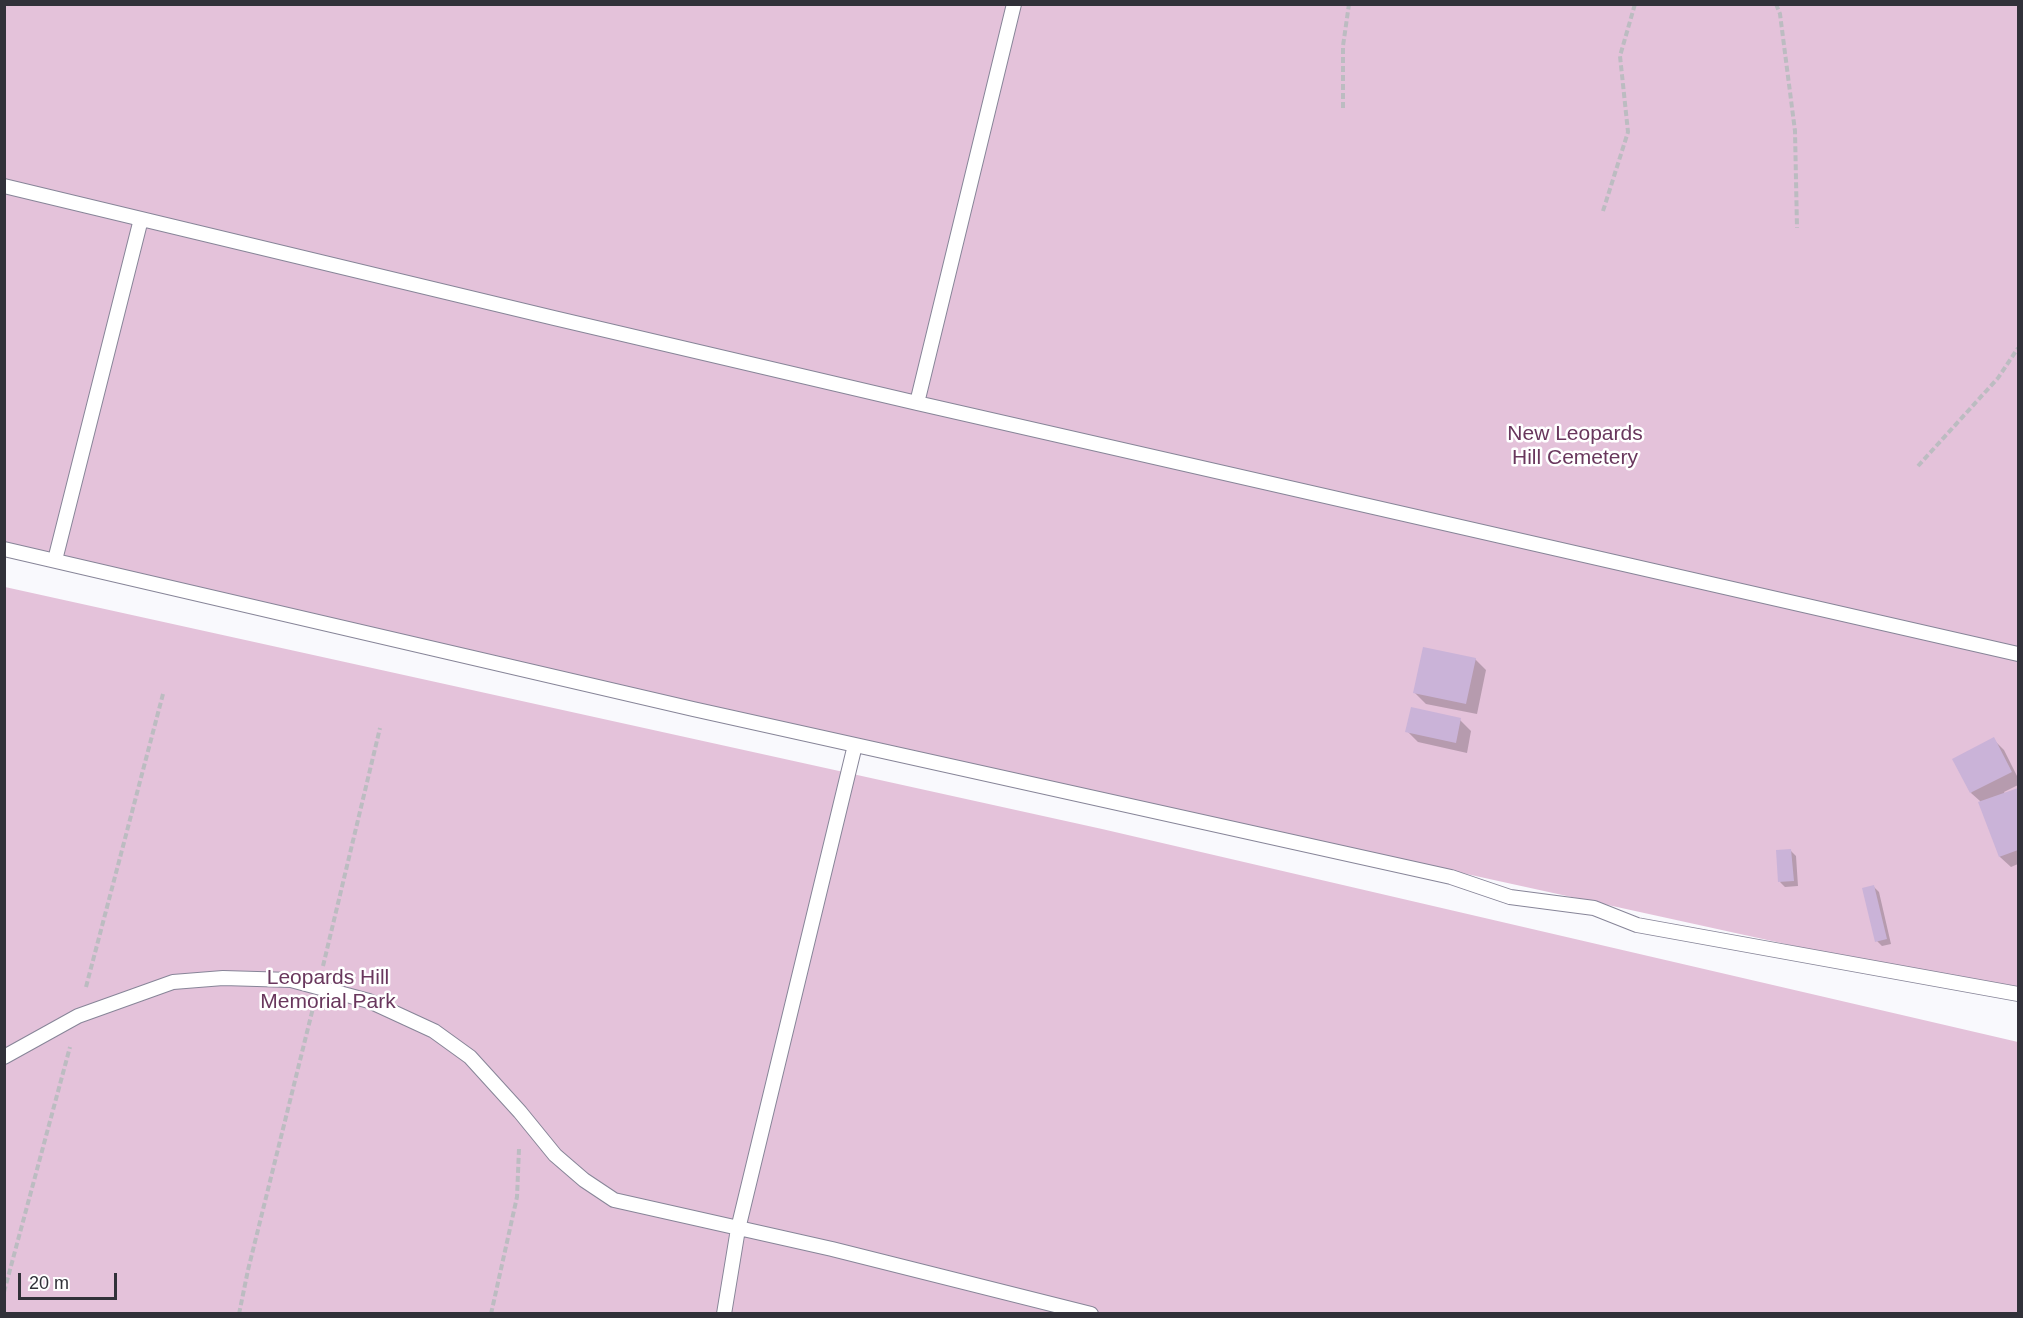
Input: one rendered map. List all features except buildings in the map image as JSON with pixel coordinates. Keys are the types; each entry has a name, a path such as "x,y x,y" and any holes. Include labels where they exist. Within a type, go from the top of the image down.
{"lane":[{"path":"917,403 1014,4"},
{"path":"4,186 917,403 2019,654"},
{"path":"55,560 141,219"},
{"path":"4,549 681,707 1451,877 1510,897 1594,908 1637,925 2019,994"},
{"path":"724,1314 738,1229 855,745"},
{"path":"4,1057 78,1016 173,982 223,978 291,980 369,1001 434,1031 470,1057 555,1155 584,1180 614,1200 832,1249 1091,1314"}],"path":[{"path":"1343,108 1343,46 1349,4"},
{"path":"1603,211 1628,132 1620,56 1635,4"},
{"path":"1776,4 1780,14 1795,131 1797,228"},
{"path":"1918,466 1998,378 2019,348"},
{"path":"4,1292 163,694"},
{"path":"239,1314 250,1259 380,728"},
{"path":"491,1314 517,1197 520,1112"}],"green space":[{"name":"New Leopards Hill Cemetery","path":"5,5 2018,5 2018,995 1102,794 5,549"},
{"name":"Leopards Hill Memorial Park","path":"5,587 1102,829 2018,1042 2018,1313 5,1314"}]}
